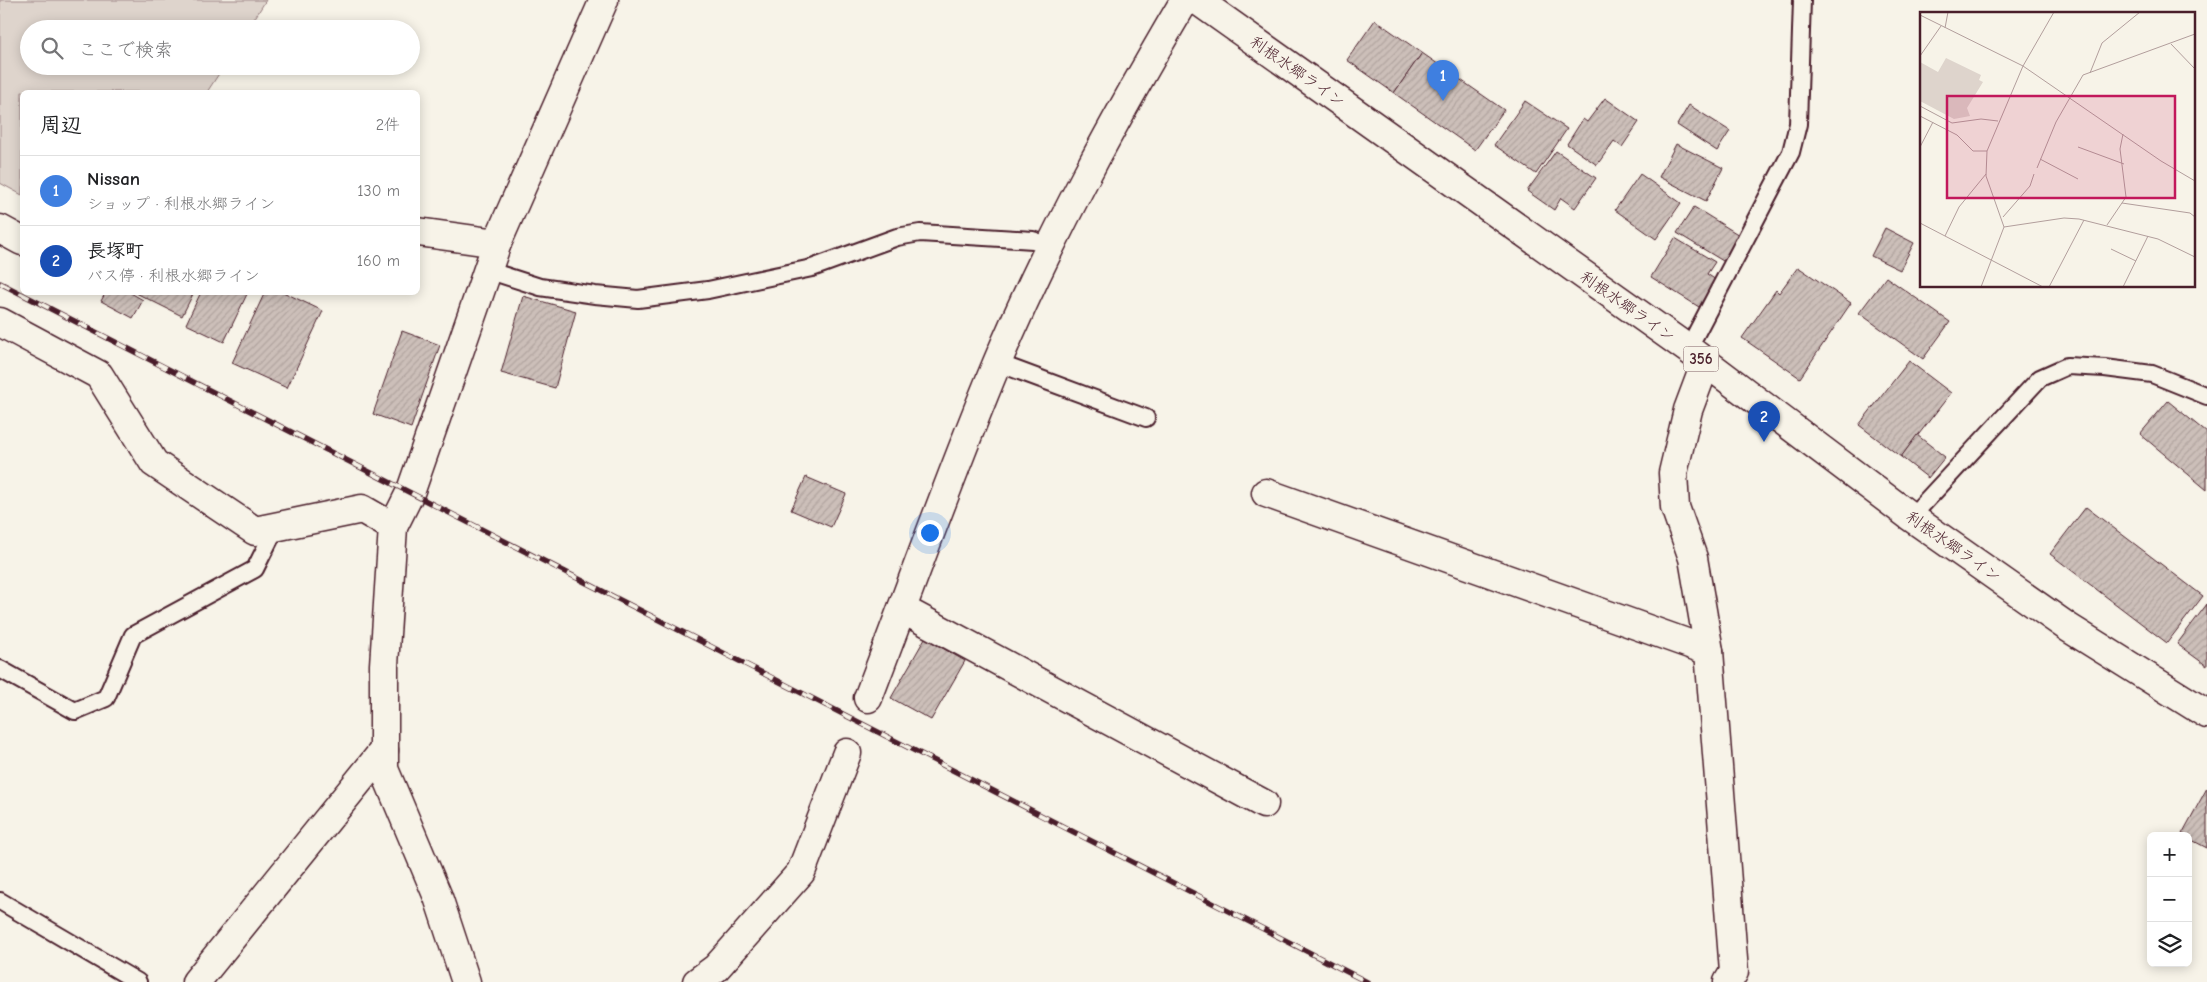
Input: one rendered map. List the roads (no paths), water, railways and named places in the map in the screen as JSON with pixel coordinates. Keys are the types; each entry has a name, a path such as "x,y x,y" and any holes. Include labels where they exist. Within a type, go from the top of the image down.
{"main road":[{"path":"466,982 438,897 384,769 384,665 393,527 410,492 497,243 604,0"},
{"path":"868,698 998,363 1051,246 1123,104 1185,0"},
{"name":"利根水郷ライン","path":"1198,0 1697,356 1911,517 2069,628 2207,714"},
{"path":"0,229 20,240"},
{"path":"420,232 497,243"},
{"path":"0,322 99,375 154,463 255,531 362,509 393,527"},
{"path":"1697,356 1688,410 1673,473 1675,507 1693,558 1709,651 1734,972 1728,982"},
{"path":"1266,492 1709,651"},
{"path":"902,609 1264,804"},
{"path":"196,982 384,750"},
{"path":"697,982 716,968 801,872 847,752"}],"lane":[{"path":"1697,356 1791,152 1798,124 1802,0"},
{"path":"487,270 540,287 638,299 708,290 812,268 897,237 920,233 1033,240 1051,246"},
{"path":"998,363 1146,418"},
{"path":"1911,517 2040,378 2067,366 2105,368 2152,374 2207,396"},
{"path":"0,669 75,711 106,698 133,635 255,569 276,527"},
{"path":"0,900 138,982"}],"railway":[{"path":"0,283 20,293"},
{"path":"23,295 1367,982"}],"place":[{"name":"Nissan","path":"1443,101"},
{"name":"長塚町","path":"1764,442"}]}
